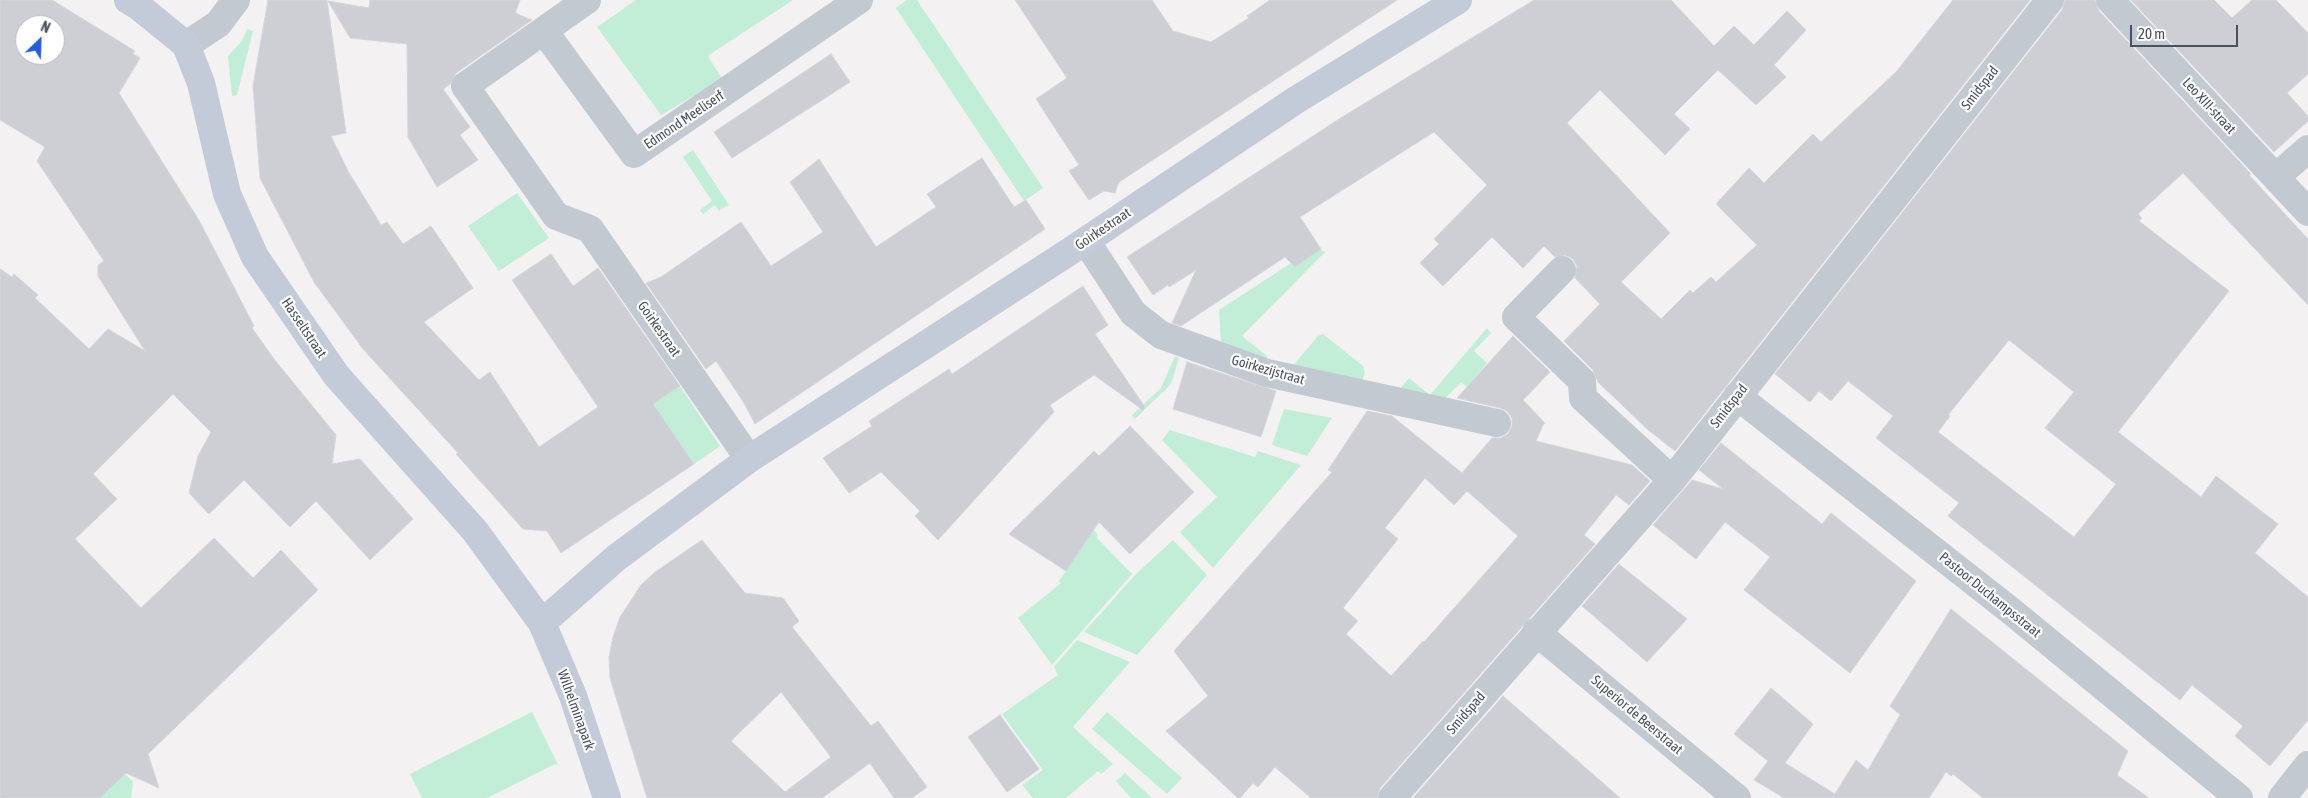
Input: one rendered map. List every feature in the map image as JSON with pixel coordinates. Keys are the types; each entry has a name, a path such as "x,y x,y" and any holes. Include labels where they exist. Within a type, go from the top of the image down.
{"street":[{"path":"128,0 186,45 218,24 236,0"},
{"path":"544,31 586,0"},
{"name":"Edmond Meeliserf","path":"544,31 634,154 859,0"},
{"name":"Goirkestraat","path":"542,623 616,558 749,459 1086,241 1296,100 1458,0"},
{"name":"Smidspad","path":"1392,798 1536,632 1606,557 1672,480 2050,0"},
{"name":"Leo XIII-straat","path":"2110,0 2308,212"},
{"name":"Goirkestraat","path":"544,31 465,86 556,216 590,229 749,459"},
{"name":"Hasseltstraat","path":"186,45 201,83 227,194 255,257 336,375 475,531 542,623"},
{"path":"2276,177 2308,149"},
{"name":"Goirkezijstraat","path":"1086,241 1133,313 1161,336 1268,373 1497,423"},
{"path":"1562,270 1516,317 1582,382 1583,398 1672,480"},
{"name":"Pastoor Duchampsstraat","path":"1737,396 2011,611 2239,798"},
{"name":"Wilhelminapark","path":"542,623 573,696 607,798"},
{"name":"Superior de Beerstraat","path":"1536,632 1737,798"},
{"path":"2282,798 2308,765"}],"green space":[{"path":"636,0 793,0 709,55 721,80 661,115 597,27"},
{"path":"907,0 917,0 1043,188 1024,201 896,8"},
{"path":"247,29 253,31 237,95 232,96 228,56 242,41"},
{"path":"693,150 729,205 719,211 715,205 703,214 700,210 712,201 683,157"},
{"path":"517,193 549,238 499,271 468,226"},
{"path":"1320,249 1325,252 1242,336 1267,356 1267,359 1250,355 1221,342 1219,310 1291,263 1295,267"},
{"path":"1487,328 1491,333 1474,351 1487,363 1467,387 1461,382 1442,402 1399,390 1409,378 1430,395"},
{"path":"1323,334 1363,366 1365,373 1361,383 1291,368 1318,336"},
{"path":"660,356 720,446 694,464 653,404 677,388 657,359"},
{"path":"1175,356 1179,358 1171,384 1135,419 1132,415 1161,388"},
{"path":"1284,409 1332,418 1307,456 1272,445"},
{"path":"1170,430 1255,457 1258,451 1301,465 1213,568 1180,532 1217,497 1162,440"},
{"path":"1094,530 1098,535 1096,537 1132,574 1052,665 1018,618 1061,583 1059,581"},
{"path":"1173,540 1207,575 1137,655 1084,632 1136,574"},
{"path":"1077,640 1130,662 1073,727 1113,764 1101,774 1098,771 1066,798 1033,798 1022,785 1043,770 1002,714 1058,675 1054,667"},
{"path":"532,712 558,765 555,764 487,798 422,798 410,774"},
{"path":"1107,712 1182,778 1167,794 1092,729"},
{"path":"1125,773 1152,798 1131,798 1116,781"},
{"path":"125,774 133,782 131,798 100,798"}],"building":[{"path":"0,0 52,0 135,51 133,54 140,58 119,93 200,222 254,326 252,328 274,359 336,435 332,464 360,459 413,519 370,560 316,501 290,527 244,480 209,514 189,493 198,456 211,432 173,394 93,474 117,499 75,539 141,608 214,538 253,578 281,550 318,590 148,754 159,788 126,773 100,798 0,798 0,269 12,277 14,274 38,295 35,298 89,349 108,329 145,351 98,276 98,265 104,261 37,161 45,147 0,120"},
{"path":"268,0 327,0 346,133 331,136 348,171 381,225 387,222 403,244 431,226 473,288 424,322 479,380 490,372 539,447 598,407 512,280 551,254 573,286 598,268 680,386 653,404 694,464 561,553 547,531 523,529 456,454 458,453 363,349 314,282 260,178 253,86"},
{"path":"370,0 520,0 515,13 532,20 456,73 450,84 443,89 470,127 460,135 478,160 437,187 408,137 407,44 350,38 328,1 369,8"},
{"path":"1015,0 1152,0 1173,31 1211,42 1249,18 1247,16 1270,0 1397,0 1119,182 1115,193 1104,191 1089,200 1069,171 1079,165 1036,99 1067,78"},
{"path":"1534,0 1671,0 1714,46 1734,26 1754,45 1787,11 1806,30 1774,65 1786,77 1756,105 1718,70 1674,114 1690,129 1665,155 1600,90 1567,123 1670,233 1621,282 1661,319 1690,290 1693,293 1711,277 1716,282 1757,245 1716,204 1749,168 1764,183 1813,134 1821,142 1896,72 1953,0 2030,0 1675,451 1647,429 1598,382 1593,370 1564,341 1600,304 1575,278 1577,266 1573,259 1565,255 1555,257 1544,246 1523,268 1492,237 1443,286 1420,263 1439,244 1434,239 1487,185 1434,132 1300,217 1321,249 1295,267 1285,257 1181,326 1172,323 1196,270 1153,295 1127,257 1339,119"},
{"path":"2065,0 2095,0 2099,11 2251,174 2249,175 2308,239 2308,305 2183,173 2138,214 2142,218 2139,221 2229,291 2118,432 2201,497 2216,476 2278,524 2255,553 2308,597 2308,720 2270,766 2235,736 2243,726 2192,685 2180,700 1948,516 1959,503 1876,438 1893,416 1848,381 1831,401 1819,391 1810,402 1775,374 2062,10","holes":["2009,340 2074,392 2045,428 2116,484 2074,537 1938,432 1950,416 1948,415"]},
{"path":"2131,0 2214,0 2232,18 2252,0 2276,0 2308,33 2308,74 2287,93 2308,116 2308,121 2274,152"},
{"path":"831,54 850,82 732,158 714,132"},
{"path":"982,158 1014,207 1026,200 1045,229 755,424 744,403 716,361 706,369 646,283 661,277 741,222 771,266 823,232 790,182 819,159 876,247 936,207 927,194"},
{"path":"1083,286 1108,325 1095,334 1145,407 1143,410 1094,375 1050,405 1054,412 938,540 915,516 920,511 881,472 849,493 823,458 872,426 869,421 949,369 952,374"},
{"path":"1513,336 1550,372 1523,400 1546,424 1544,423 1536,441 1632,465 1650,481 1629,505 1616,495 1584,535 1595,544 1380,788 1377,798 1311,798 1275,767 1258,787 1253,783 1238,798 1166,731 1208,696 1174,651 1332,472 1328,470 1367,411 1392,416 1462,473 1492,438 1501,438 1508,434 1512,426 1512,418 1507,411 1457,398","holes":["1425,478 1454,505 1467,491 1518,536 1424,642 1391,676 1346,634 1358,621 1343,608 1398,539 1385,528"]},
{"path":"1187,362 1276,391 1261,437 1173,409"},
{"path":"1130,426 1194,492 1130,554 1099,522 1066,571 1009,534 1094,451 1099,456"},
{"path":"1721,443 1822,524 1831,513 1916,581 1850,673 1744,590 1770,557 1725,522 1696,559 1653,525 1692,480 1723,489 1699,470"},
{"path":"702,540 745,593 783,598 799,621 792,627 871,726 878,721 927,787 912,798 894,798 870,763 822,798 647,798 610,678 609,657 620,617 641,585 655,572","holes":["781,692 831,757 785,792 731,741"]},
{"path":"1619,564 1687,619 1647,662 1582,606"},
{"path":"1951,609 2128,751 2117,775 2149,798 1983,798 1953,774 1951,776 1946,772 1929,798 1784,798 1754,780 1768,761 1734,734 1771,688 1813,724 1785,763 1835,794 1856,760 1868,770 1900,715 1890,706"},
{"path":"1503,696 1571,755 1620,798 1413,798"},
{"path":"1000,715 1039,769 1007,792 968,737"}]}
